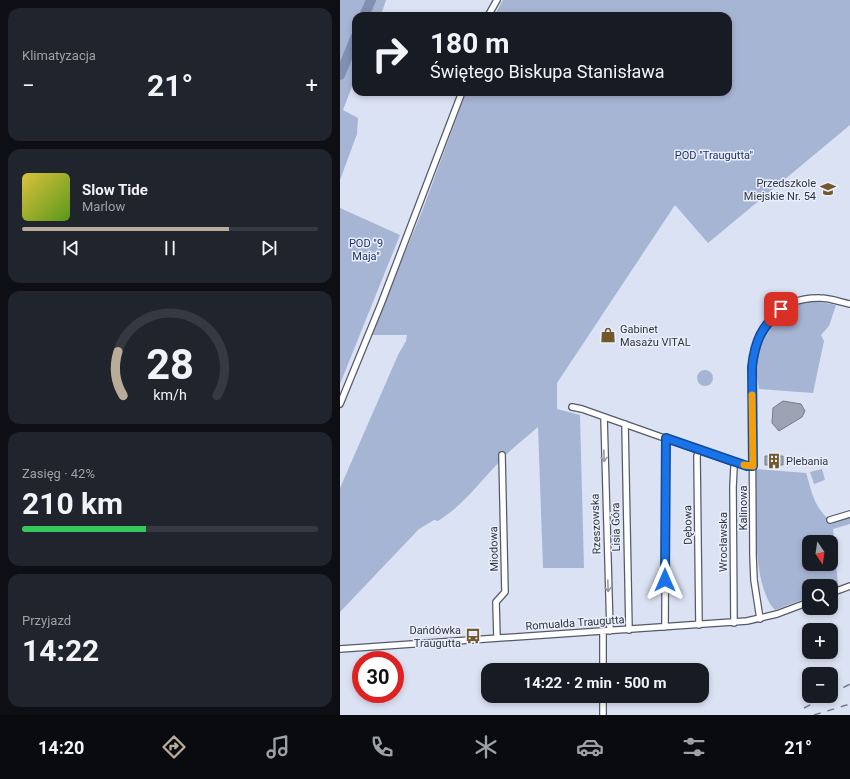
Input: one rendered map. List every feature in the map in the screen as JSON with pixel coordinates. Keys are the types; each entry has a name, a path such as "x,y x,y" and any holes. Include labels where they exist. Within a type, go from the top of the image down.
{"street":[{"path":"490,12 497,0"},
{"path":"340,404 381,304 460,96"},
{"name":"Kalinowa","path":"760,619 754,580 752,367 757,339 763,328 781,309 793,302 820,298 850,304"},
{"path":"572,406 735,463 753,466"},
{"name":"Rzeszowska","path":"604,417 610,631"},
{"name":"Lisia Góra","path":"625,424 629,630"},
{"path":"665,627 666,438"},
{"name":"Dębowa","path":"699,450 697,456 699,625"},
{"name":"Miodowa","path":"497,638 496,602 505,592 502,455"},
{"name":"Wrocławska","path":"734,623 733,487 735,463"},
{"path":"830,520 850,514"},
{"path":"838,590 850,586"},
{"name":"Romualda Traugutta","path":"340,649 734,623 760,619 802,605"},
{"path":"603,632 603,663"},
{"path":"603,703 603,715"}],"green space":[{"path":"340,0 386,0 382,12 352,12 352,86 343,110 358,118 357,134 340,180"},
{"name":"POD \"Traugutta\"","path":"503,0 850,0 850,125 708,243 675,205 557,383 557,409 580,415 584,568 543,568 538,427 507,454 447,515 438,521 434,520 419,529 340,612 340,488 398,355 406,341 407,335 371,335 423,209 465,96 732,96 732,12 496,12"},
{"name":"POD \"9 Maja\"","path":"340,208 400,235 340,384"},
{"path":"815,301 836,305 829,326 821,335 824,341 813,393 759,389 756,369 756,354 759,343 765,331 778,315 791,305"},
{"path":"702,370 708,370 713,375 711,384 708,386 702,386 697,381 697,375"},
{"path":"756,469 806,473 812,494 817,505 825,516 831,522 850,516 850,524 833,529 834,535 802,535 802,571 837,571 837,579 802,579 802,600 775,610 767,598 758,564"},
{"path":"822,469 825,480 814,484 810,472"}],"building":[{"path":"783,401 801,404 805,411 802,417 779,431 772,423 773,408"},
{"name":"Plebania","path":"765,456 783,456 783,465 765,465"}],"waterway":[{"path":"366,12 371,0"},
{"path":"340,75 352,46"}],"railway":[{"path":"838,690 850,684"},
{"path":"804,708 814,703"},
{"path":"814,715 850,704"}],"slow traffic":[{"path":"744,465 753,466 752,395"}],"place":[{"name":"Przedszkole Miejskie Nr. 54","path":"828,189"},
{"name":"Gabinet Masażu VITAL","path":"608,335"},
{"name":"Plebania","path":"774,461"},
{"name":"Dańdówka Traugutta","path":"473,636"}],"route":[{"path":"665,580 666,438 747,466 753,466 752,367 754,352 757,339 763,328 781,309"}]}
